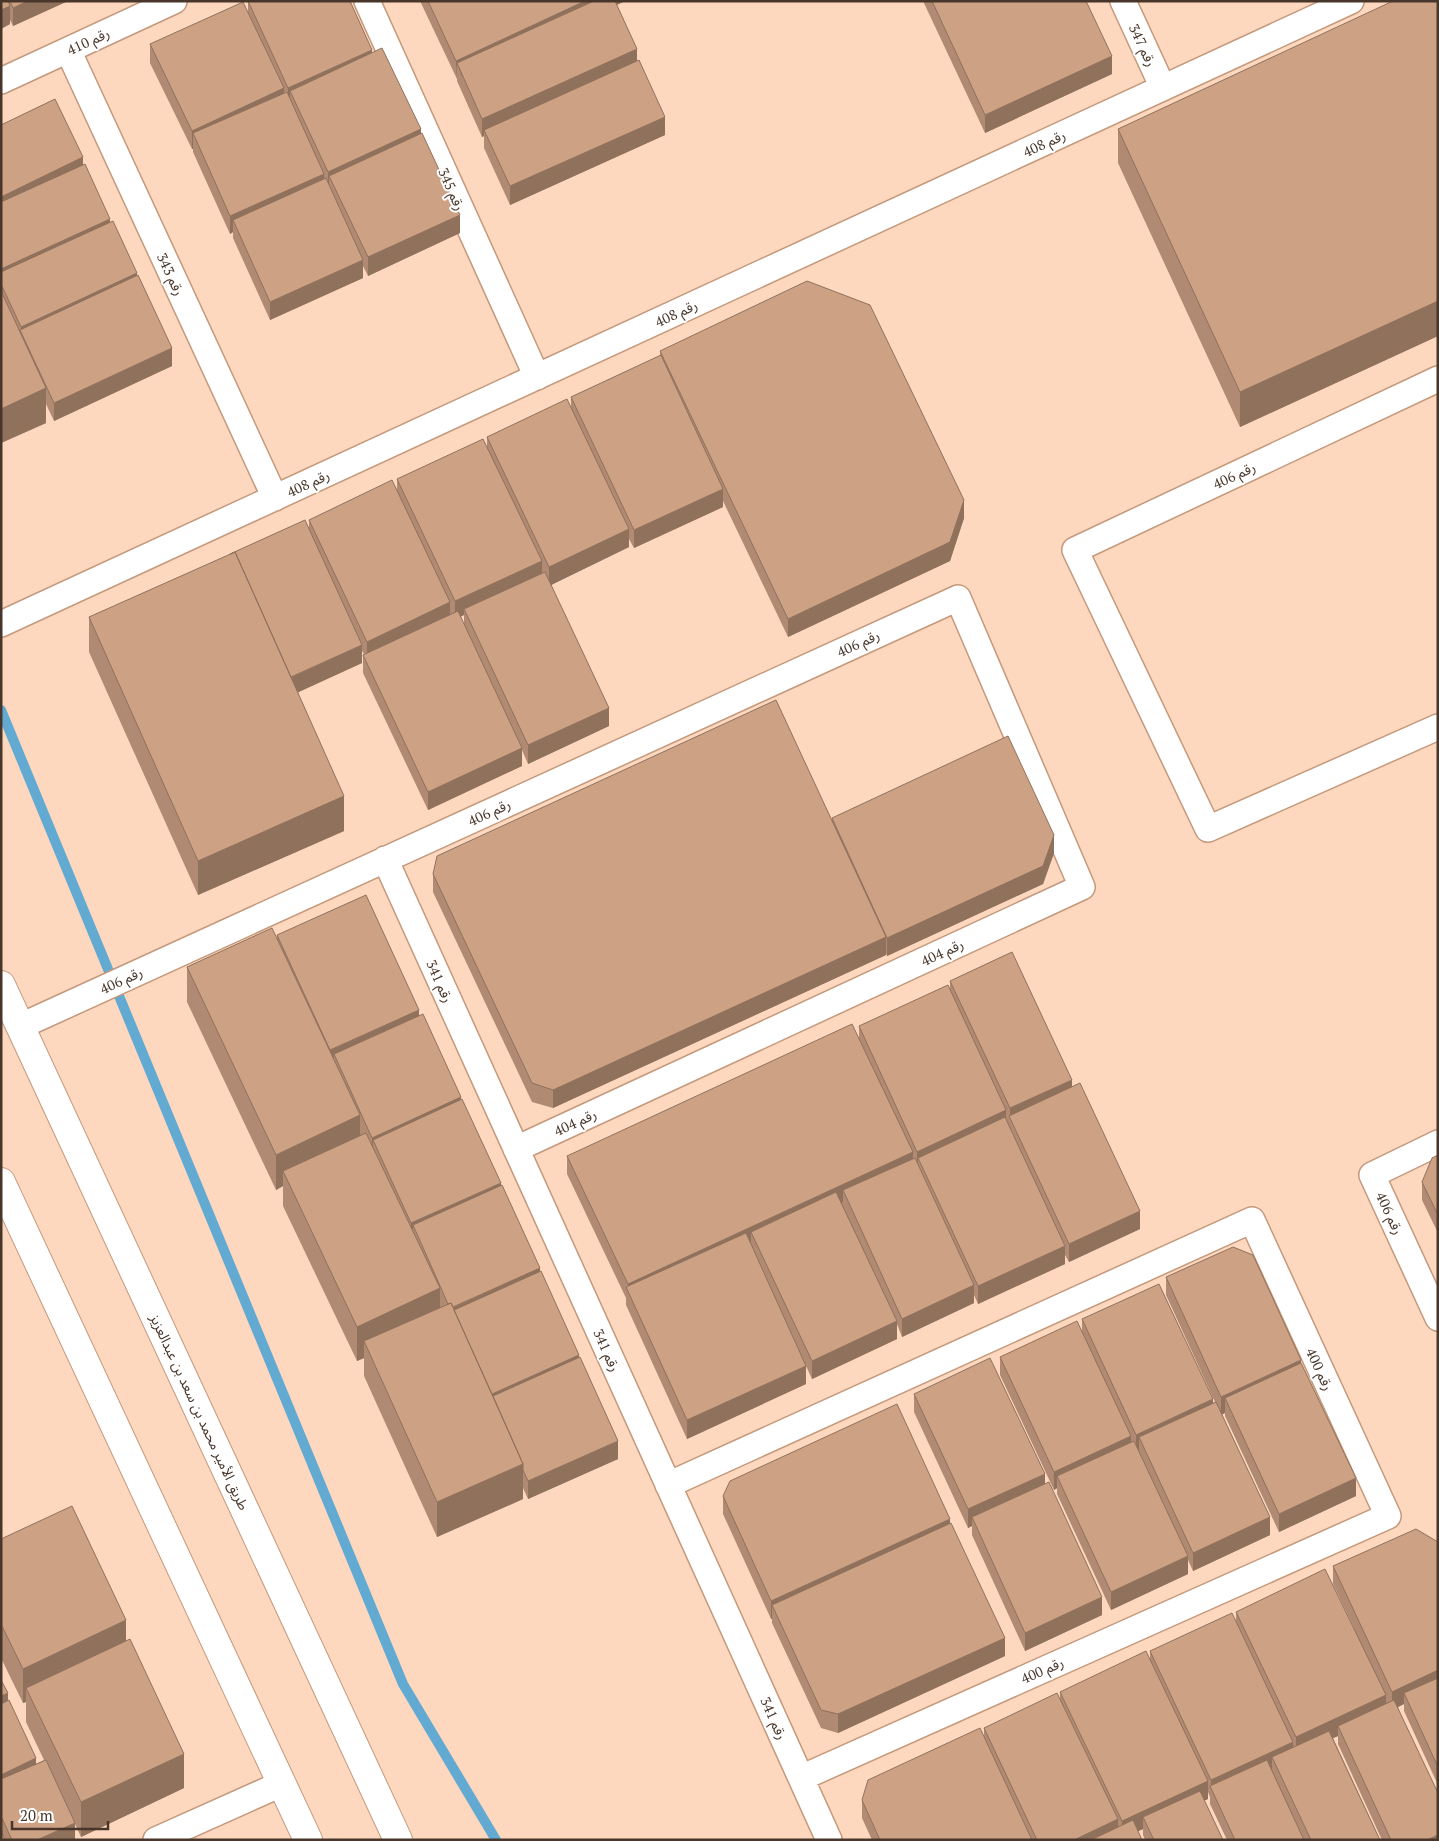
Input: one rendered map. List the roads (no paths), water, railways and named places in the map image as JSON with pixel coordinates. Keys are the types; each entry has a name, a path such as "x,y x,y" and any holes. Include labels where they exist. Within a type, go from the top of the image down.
{"main road":[{"name":"طريق الأمير محمد بن سعد بن عبدالعزيز","path":"1,985 398,1840"},
{"path":"1,1182 280,1784 308,1840"}],"street":[{"name":"رقم 410","path":"1,81 174,1"},
{"name":"رقم 345","path":"367,1 537,377"},
{"name":"رقم 347","path":"1123,1 1163,88"},
{"name":"رقم 408","path":"1,624 1350,1"},
{"name":"رقم 343","path":"68,50 275,498"},
{"name":"رقم 406","path":"1438,379 1075,550 1208,829 1438,727"},
{"name":"رقم 406","path":"21,1026 958,598"},
{"name":"رقم 404","path":"516,1149 1082,888 958,598"},
{"name":"رقم 341","path":"384,859 829,1840"},
{"name":"رقم 406","path":"1438,1143 1372,1175 1438,1318"},
{"name":"رقم 400","path":"668,1485 1252,1220 1388,1516 801,1778"},
{"path":"156,1840 280,1784"}],"waterway":[{"path":"1,710 403,1684 496,1840"}]}
